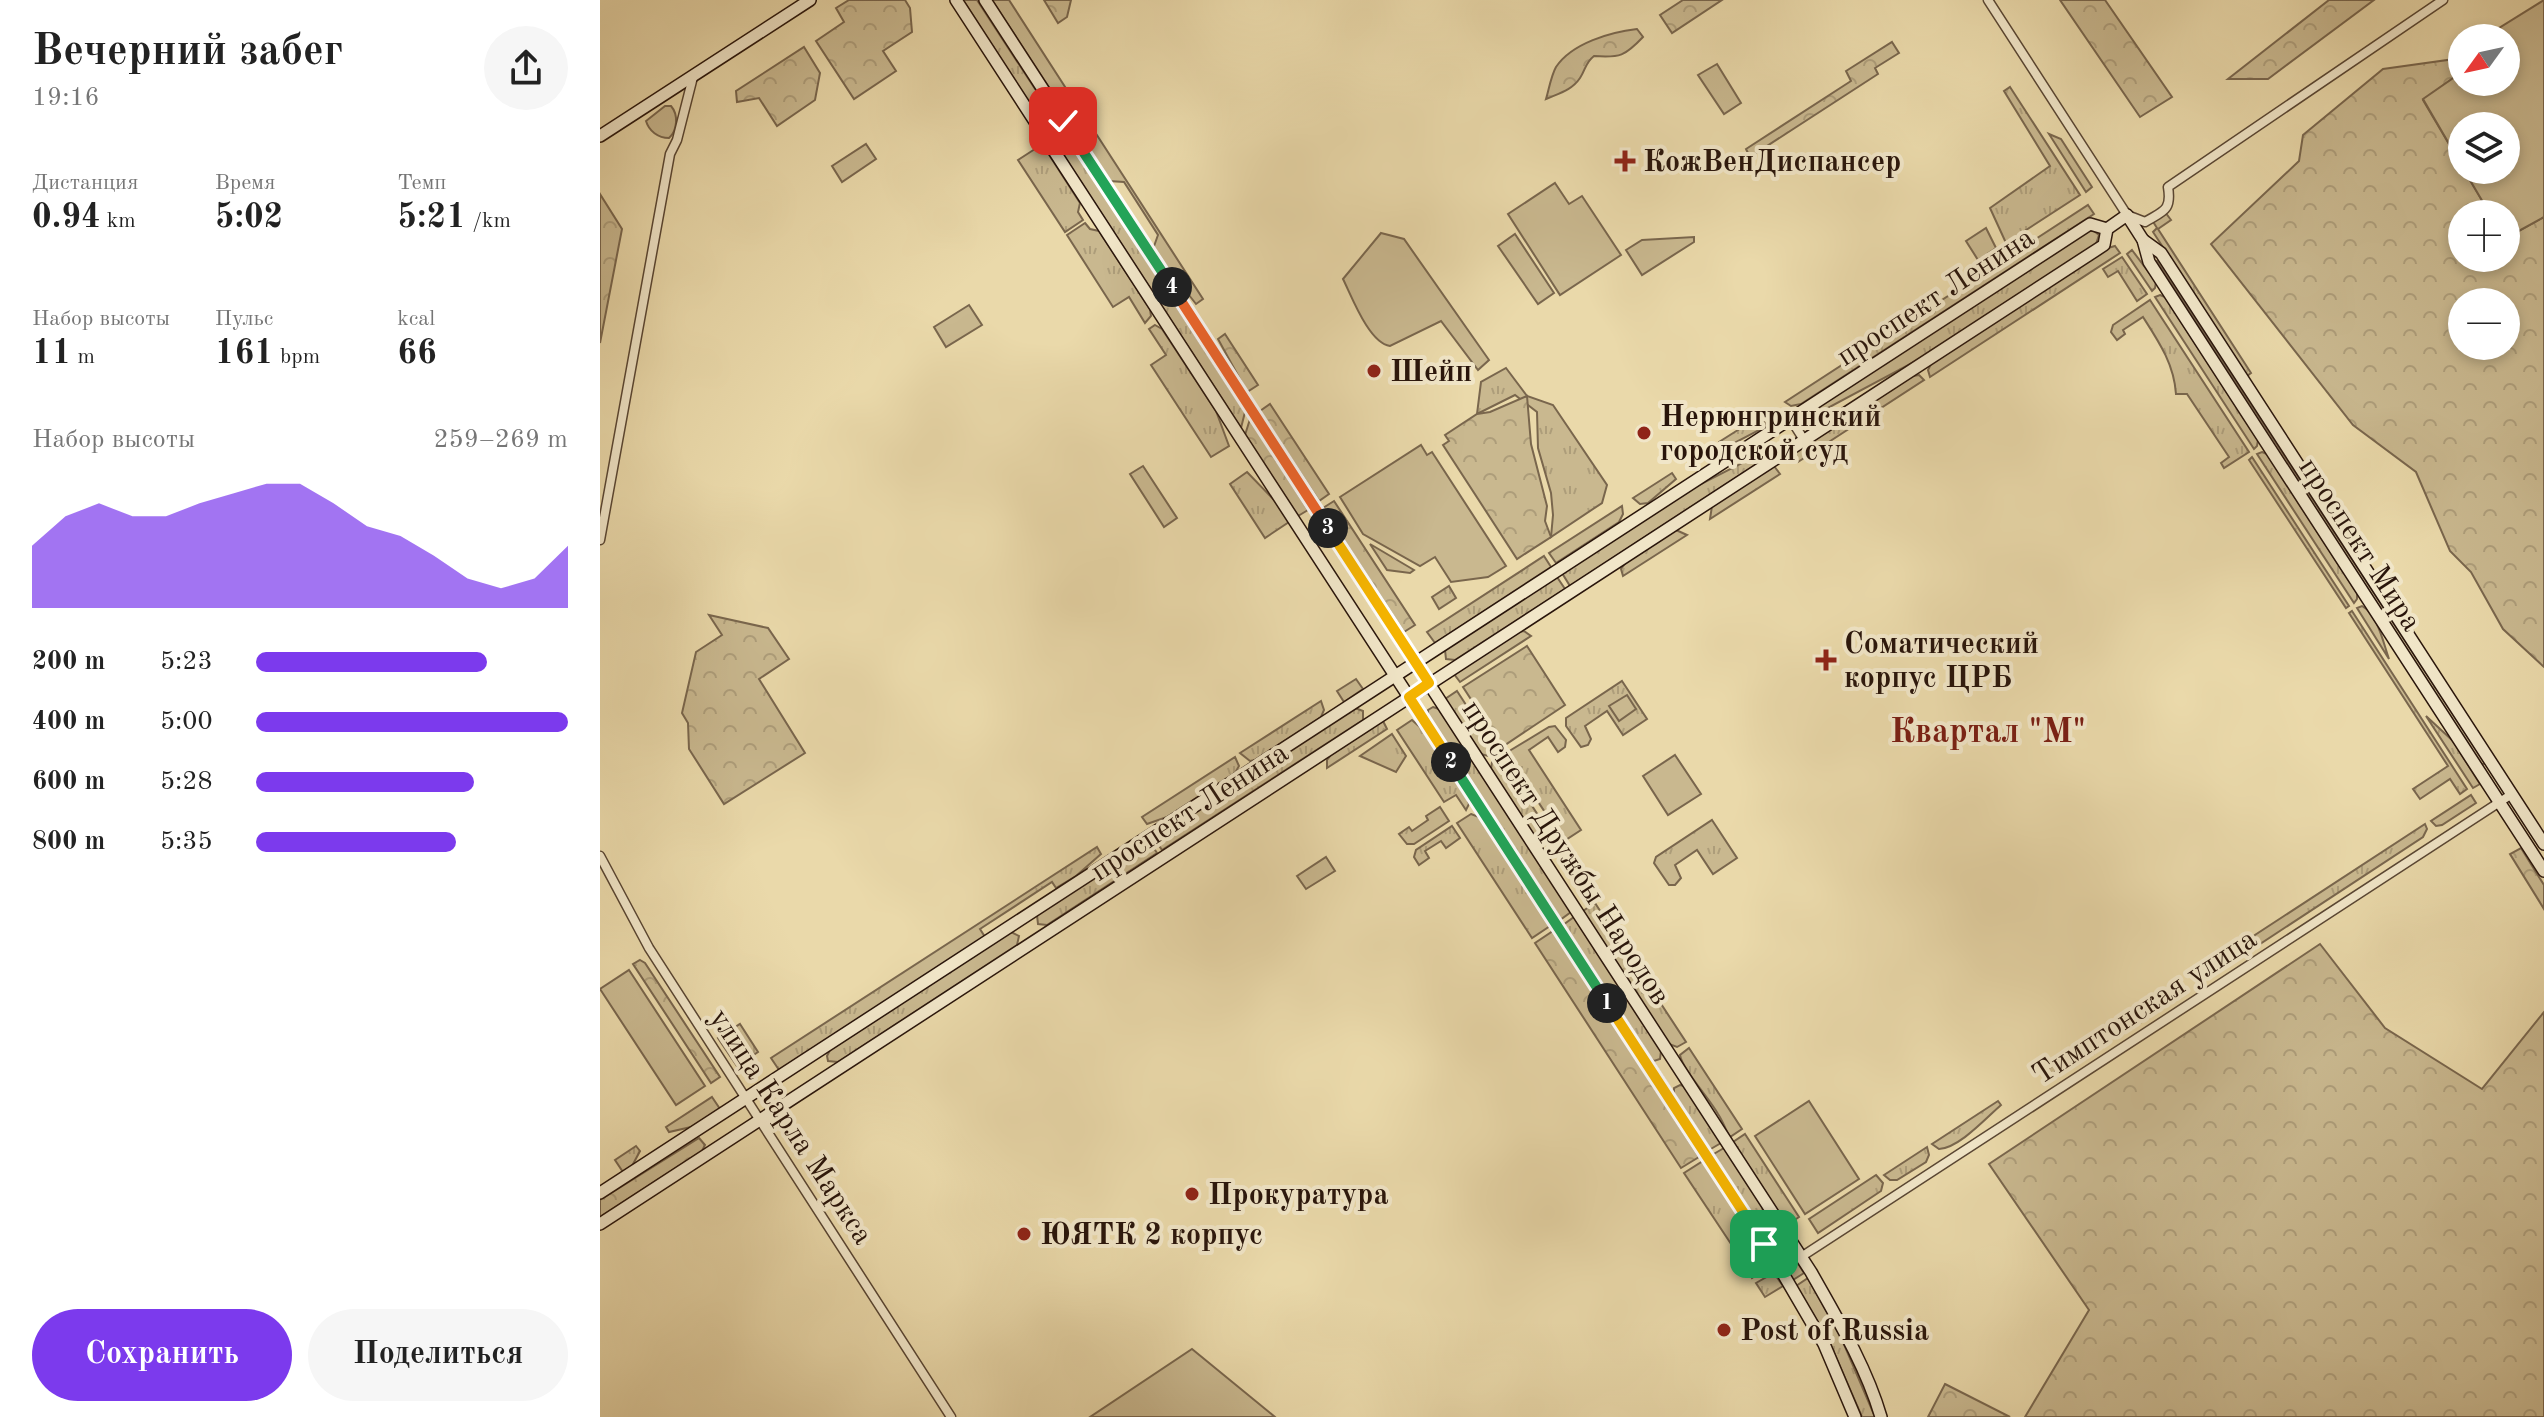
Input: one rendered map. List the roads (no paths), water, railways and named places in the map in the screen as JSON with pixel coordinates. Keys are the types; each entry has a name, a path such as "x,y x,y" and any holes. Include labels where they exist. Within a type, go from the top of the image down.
{"street":[{"path":"600,136 810,0"},
{"name":"проспект Дружбы Народов","path":"956,0 1784,1275 1824,1344 1855,1417"},
{"name":"проспект Дружбы Народов","path":"985,0 1801,1257 1846,1335 1881,1417"},
{"name":"проспект Мира","path":"1988,0 2143,240 2149,262 2544,871"},
{"path":"2127,215 2145,222 2167,208 2170,201 2168,187 2443,0"},
{"path":"600,540 670,154 677,140 693,76"},
{"name":"проспект Ленина","path":"600,1224 2104,245 2107,229 2127,215"},
{"name":"проспект Ленина","path":"600,1193 2090,224 2107,229"},
{"name":"проспект Мира","path":"2143,240 2161,253 2544,844"},
{"path":"1790,418 1804,440"},
{"name":"Тимптонская улица","path":"1801,1257 2512,794"},
{"name":"улица Карла Маркса","path":"600,856 649,948 951,1417"}],"place":[{"name":"КожВенДиспансер","path":"1625,161"},
{"name":"Шейп","path":"1374,371"},
{"name":"Нерюнгринский городской суд","path":"1644,433"},
{"name":"Соматический корпус ЦРБ","path":"1826,660"},
{"name":"Прокуратура","path":"1192,1194"},
{"name":"ЮЯТК 2 корпус","path":"1024,1234"},
{"name":"Post of Russia","path":"1724,1330"}],"district":[{"name":"Квартал \"М\"","path":"1988,730"}]}
